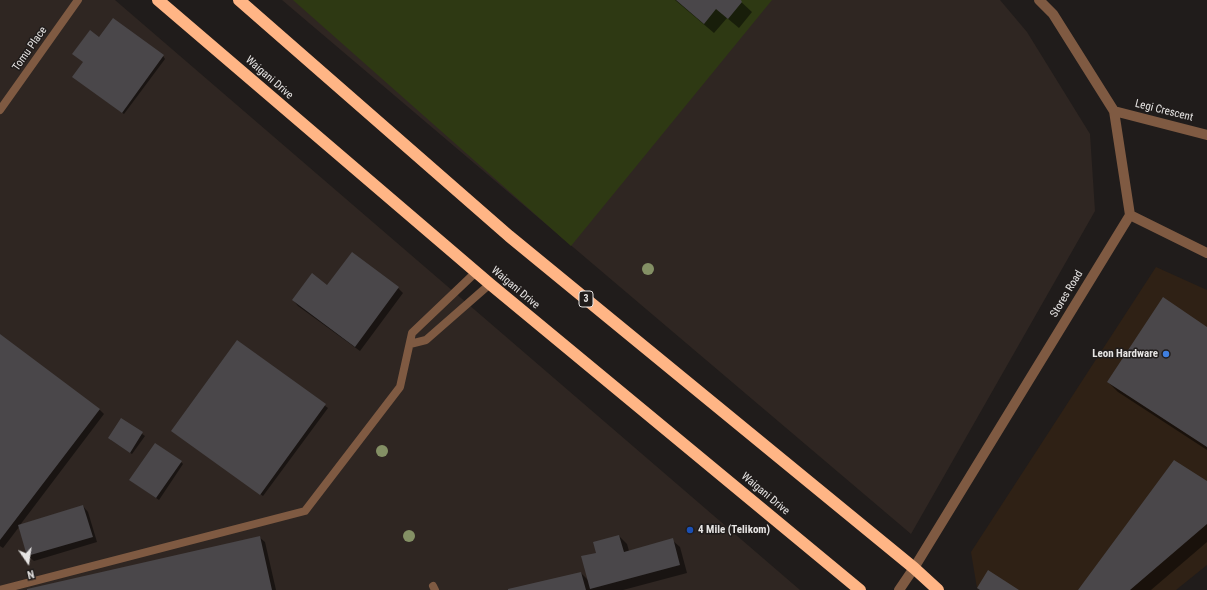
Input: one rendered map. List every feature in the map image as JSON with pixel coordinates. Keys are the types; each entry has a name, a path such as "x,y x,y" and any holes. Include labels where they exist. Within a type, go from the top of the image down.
{"highway":[{"name":"Waigani Drive","path":"158,0 490,284 860,590"},
{"name":"3","path":"240,0 509,236 914,568 938,590"}],"street":[{"path":"1040,0 1053,14 1114,110 1130,215 1207,253"},
{"name":"Legi Crescent","path":"1114,110 1207,135"},
{"name":"Stores Road","path":"899,590 914,568 1130,215"}],"lane":[{"name":"Tomu Place","path":"0,110 78,0"},
{"path":"0,590 305,511 400,387 412,333 476,272"},
{"path":"410,344 426,340 490,284"}],"shaded area":[{"path":"0,0 115,0 800,590 0,590"},
{"path":"282,0 1000,0 1027,32 1090,134 1095,211 911,534"},
{"path":"1156,267 1207,290 1207,565 1176,590 980,590 977,588 971,552"}],"green space":[{"path":"293,0 772,0 571,246"}],"building":[{"path":"676,0 741,0 742,2 728,19 716,9 704,24"},
{"path":"113,18 164,55 122,113 72,77 83,62 72,54 90,30 99,37"},
{"path":"352,252 399,287 355,347 292,300 312,273 327,285"},
{"name":"Leon Hardware","path":"1163,297 1207,327 1207,447 1107,382"},
{"path":"0,334 100,409 0,540"},
{"path":"237,340 326,404 260,495 171,431"},
{"path":"121,418 143,432 130,453 108,438"},
{"path":"155,443 182,461 156,498 129,480"},
{"path":"1174,460 1207,481 1207,524 1130,590 1078,590"},
{"path":"83,505 93,537 27,556 18,525"},
{"path":"619,535 624,552 673,538 680,565 590,589 581,556 596,553 593,542"},
{"path":"260,536 272,590 27,590 27,589"},
{"path":"988,570 1019,590 980,590 977,588"},
{"path":"581,572 586,590 508,590 508,589"}],"place":[{"name":"Leon Hardware","path":"1166,354"},
{"name":"4 Mile (Telikom)","path":"690,530"}]}
